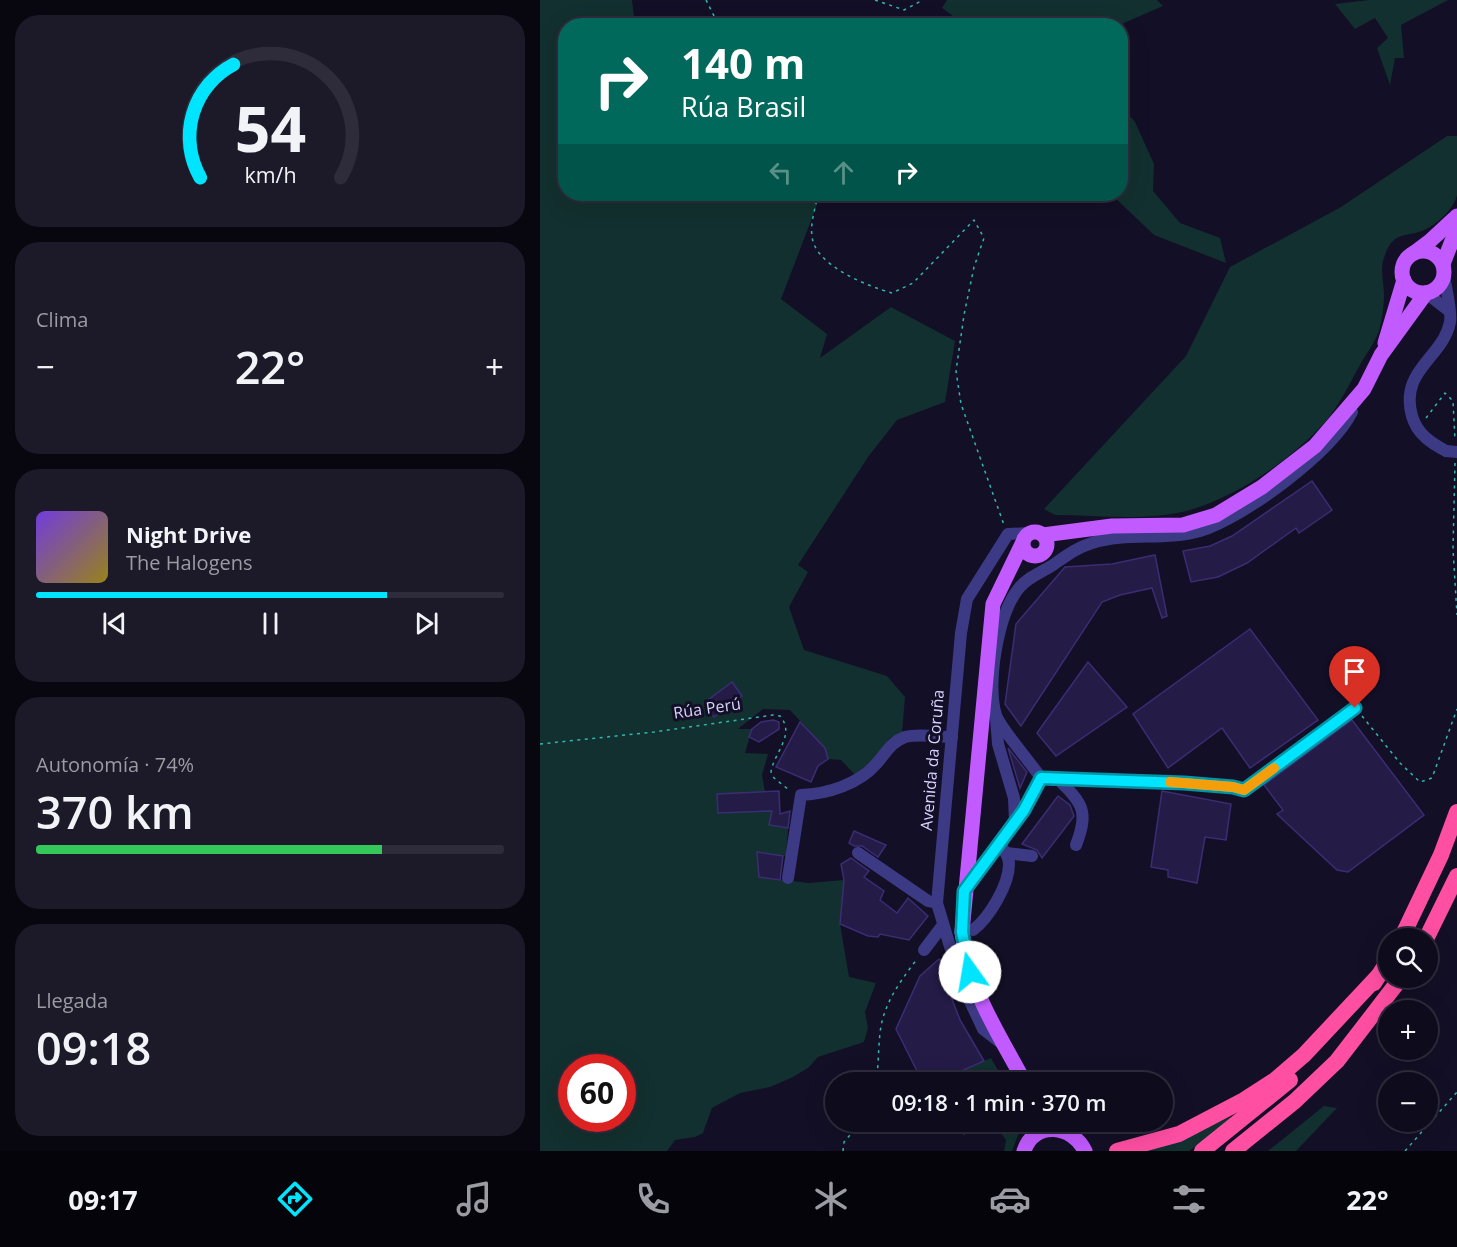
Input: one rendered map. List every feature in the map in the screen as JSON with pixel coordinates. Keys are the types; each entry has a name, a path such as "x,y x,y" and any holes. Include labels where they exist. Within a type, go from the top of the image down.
{"highway":[{"path":"1406,928 1436,866 1457,812"},
{"path":"1431,928 1457,876"},
{"path":"1117,1151 1179,1134 1244,1100 1275,1080 1304,1055 1378,976"},
{"path":"1202,1151 1302,1070 1342,1026 1378,977"},
{"path":"1233,1151 1295,1101 1337,1062 1393,988"}],"main road":[{"path":"1381,355 1404,280 1403,267 1409,256 1430,242 1457,216"},
{"path":"1026,1072 990,1024 975,991 962,932 964,891 992,610 1035,543 1112,526 1183,525 1216,515 1262,487 1315,446 1364,389 1381,355 1426,293 1438,288 1457,228"},
{"path":"1409,256 1428,251 1440,258 1444,270"},
{"path":"1404,280 1415,291 1426,293"},
{"path":"1005,1046 1019,1072"},
{"path":"1028,1145 1044,1132"},
{"path":"1071,1132 1085,1151"}],"street":[{"path":"1444,270 1450,321 1443,337 1409,389 1410,408 1415,425 1430,443 1453,451"},
{"path":"1426,293 1448,310"},
{"path":"992,689 994,666 1009,608 1018,589 1034,574 1051,567 1070,551 1093,543 1114,538 1199,531 1227,520 1272,490 1327,446 1350,416 1364,389"},
{"path":"1008,534 1035,543"},
{"name":"Avenida da Coruña","path":"1005,1046 983,1029 977,1017 960,980 937,903 961,633 967,598 1008,534"},
{"path":"992,610 992,689 998,744 1014,798 1015,822"},
{"path":"1041,778 1184,783 1244,790 1355,708"},
{"path":"996,717 1041,778"},
{"path":"788,878 801,795 817,794 858,778 876,764 891,745 905,737 952,737"},
{"path":"964,891 1002,848 1041,778"},
{"path":"1058,779 1083,808 1084,823 1076,844"},
{"path":"1002,848 1032,856"},
{"path":"973,930 980,925 999,897 1009,866 1002,848"},
{"path":"858,853 928,901 937,903"},
{"path":"924,950 943,926"}],"path":[{"path":"706,0 715,18"},
{"path":"874,0 904,9 923,0"},
{"path":"817,201 812,236 819,255 863,284 892,293 913,283 974,220 984,238 974,267 956,371 961,404 1008,534"},
{"path":"1415,425 1428,416 1445,393 1453,401 1453,549 1457,615"},
{"path":"1355,708 1400,763 1420,782 1432,778 1457,709"},
{"name":"Rúa Perú","path":"540,744 654,732 773,715 780,716 786,728 783,744 771,772 780,783 801,795"},
{"path":"878,1072 881,1025 895,989 924,950"},
{"path":"1405,1151 1457,1092"},
{"path":"843,1151 844,1142 852,1132"}],"green space":[{"path":"540,0 632,0 634,18 558,18 558,201 813,201 817,205 781,299 827,334 820,358 891,307 955,341 945,402 897,420 868,457 798,565 808,572 789,607 804,650 887,676 905,697 902,733 890,738 876,757 855,775 841,760 828,759 825,748 790,710 763,709 738,729 752,729 745,753 768,754 762,775 765,792 717,794 772,811 769,825 788,828 786,856 757,852 759,877 809,883 844,880 840,924 849,977 876,983 865,1012 868,1028 864,1042 818,1057 808,1068 770,1087 740,1093 712,1108 703,1133 695,1137 675,1140 667,1151 540,1151"},
{"path":"947,0 1157,0 1163,6 1128,21 1128,18 956,18 942,8"},
{"path":"1369,0 1448,0 1401,25 1404,58 1395,58 1390,85 1377,48 1388,38 1375,18 1355,29 1335,4"},
{"path":"1128,114 1135,122 1154,164 1153,191 1180,223 1220,238 1226,263 1154,235 1118,201 1128,201"},
{"path":"1447,136 1457,136 1457,195 1455,200 1444,216 1434,224 1424,230 1401,236 1392,242 1382,265 1384,304 1377,335 1336,408 1312,436 1260,477 1221,498 1182,512 1118,517 1055,515 1044,509 1186,356 1230,267 1341,207"},
{"path":"991,1058 999,1072 959,1072"},
{"path":"1324,1106 1337,1108 1296,1151 1268,1151"},
{"path":"1230,1117 1231,1119 1189,1151 1143,1151"},
{"path":"1000,1132 1019,1132 1012,1151 1004,1151 1006,1140"}],"building":[{"path":"1312,481 1332,510 1299,533 1296,528 1247,563 1218,577 1191,582 1183,551 1210,546 1232,536"},
{"path":"1155,555 1167,616 1162,618 1152,588 1120,595 1102,602 1021,726 1005,704 1016,624 1065,567 1112,564"},
{"path":"1250,629 1318,720 1250,768 1222,728 1168,768 1133,714"},
{"path":"1088,662 1127,707 1056,756 1037,733"},
{"path":"732,682 742,696 714,717 704,703"},
{"path":"773,720 779,722 779,729 759,742 749,737 752,729 761,722"},
{"path":"1352,720 1424,815 1348,872 1337,870 1277,814 1283,810 1264,785"},
{"path":"800,722 825,748 828,759 818,766 811,782 776,767"},
{"path":"1008,748 1027,772 1020,788"},
{"path":"779,791 780,814 790,811 788,828 769,825 772,811 718,813 717,794"},
{"path":"1162,791 1231,804 1226,840 1205,837 1197,883 1168,877 1168,870 1151,867"},
{"path":"1058,796 1070,805 1074,816 1042,858 1037,850 1022,844"},
{"path":"854,831 886,845 878,857 862,846 849,843"},
{"path":"757,852 783,856 780,880 759,877"},
{"path":"851,858 869,871 864,877 884,891 880,900 897,913 908,898 928,916 909,940 880,934 878,937 868,936 840,924 844,880 841,864"},
{"path":"939,959 944,964 948,989 960,1020 984,1061 959,1072 918,1072 896,1029 920,976"}],"slow traffic":[{"path":"1170,782 1233,787 1244,790 1274,768"}],"route":[{"path":"970,972 962,932 964,891 1024,810 1041,778 1184,783 1244,790 1355,708"}]}
